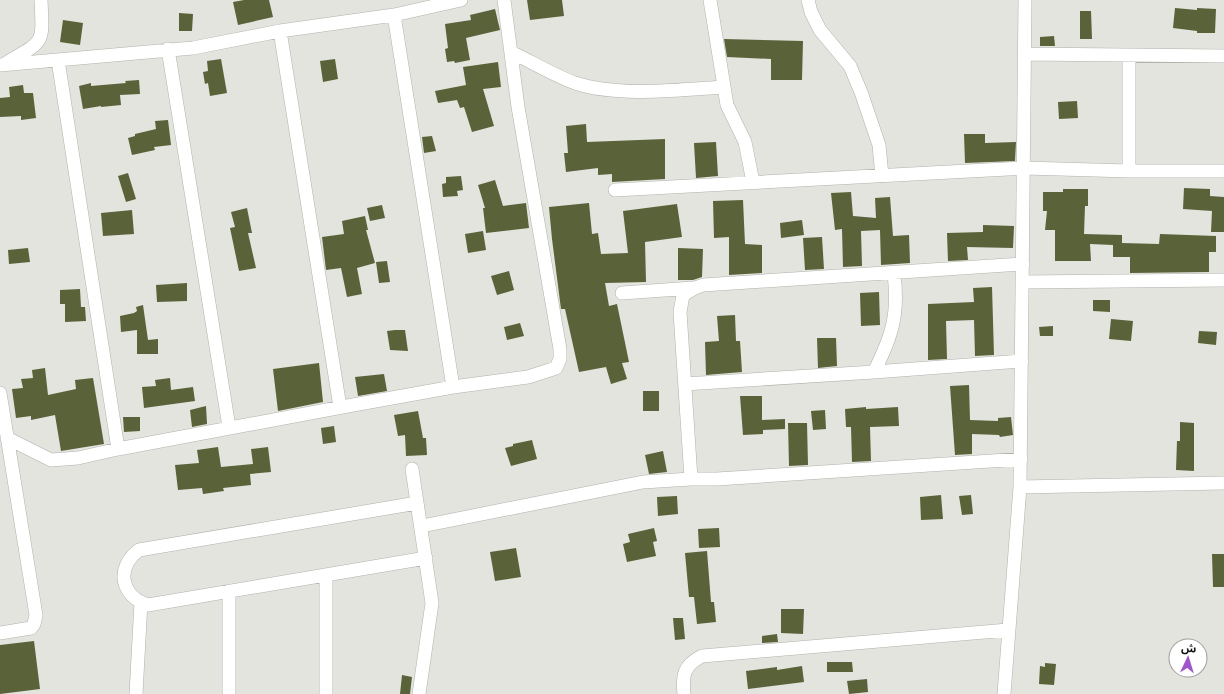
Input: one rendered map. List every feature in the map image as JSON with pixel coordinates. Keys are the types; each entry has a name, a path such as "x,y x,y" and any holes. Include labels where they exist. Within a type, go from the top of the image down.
{"street":[{"path":"2,65 38,45 42,35 41,0"},
{"path":"2,65 168,49 193,48 280,31 394,15 461,0"},
{"path":"7,438 51,460 78,458 118,448 340,407 453,387 528,377 556,368 560,359 558,338 520,121 504,0"},
{"path":"710,0 726,105 746,142 753,182"},
{"path":"808,0 811,12 820,30 850,66 861,92 879,145 882,176"},
{"path":"1004,694 1021,459 1022,282 1025,168 1025,0"},
{"path":"394,15 453,387"},
{"path":"280,31 340,407"},
{"path":"168,49 229,427"},
{"path":"511,52 573,82 593,88 676,90 724,87"},
{"path":"1025,54 1224,56"},
{"path":"1129,56 1129,171"},
{"path":"58,60 118,448"},
{"path":"615,190 1025,168 1129,171 1224,171"},
{"path":"622,293 694,288 711,284 894,274 1023,264"},
{"path":"874,372 893,329 896,308 894,274"},
{"path":"1022,282 1224,280"},
{"path":"690,479 680,312 683,295 694,288"},
{"path":"685,384 1022,361"},
{"path":"0,394 36,615 31,628 0,634"},
{"path":"422,526 643,482 1021,459"},
{"path":"412,469 422,526 432,603 419,694"},
{"path":"1020,487 1224,483"},
{"path":"417,503 139,550 128,561 124,577 129,592 141,602 148,604 426,558"},
{"path":"326,575 326,694"},
{"path":"229,591 229,694"},
{"path":"136,694 141,602"},
{"path":"684,694 683,684 685,671 691,661 702,656 1008,630"}],"building":[{"path":"244,0 269,0 273,17 238,25 233,2"},
{"path":"527,0 562,0 564,16 530,20"},
{"path":"1175,8 1197,10 1197,8 1216,9 1215,33 1197,33 1197,31 1173,28"},
{"path":"495,9 500,30 466,38 470,60 455,63 454,61 447,62 445,49 448,48 445,24 471,20 470,15"},
{"path":"1080,11 1091,11 1092,39 1080,39"},
{"path":"179,13 193,14 192,31 179,31"},
{"path":"63,20 83,23 80,45 60,42"},
{"path":"1054,36 1055,46 1040,46 1040,37"},
{"path":"724,39 803,41 802,80 771,80 771,59 727,57"},
{"path":"221,59 227,93 210,96 208,83 205,84 203,72 208,71 207,61"},
{"path":"335,59 338,79 323,82 320,61"},
{"path":"498,62 501,87 483,89 494,126 472,132 464,107 460,108 457,100 438,103 435,91 466,85 463,67"},
{"path":"139,80 140,94 120,95 121,105 83,109 79,86 91,83 91,86 126,83 125,81"},
{"path":"23,85 24,93 33,93 36,118 21,120 21,116 0,117 0,98 10,97 9,87"},
{"path":"1077,101 1078,118 1059,119 1058,102"},
{"path":"168,120 171,145 154,147 155,150 132,155 128,138 135,136 135,134 156,129 155,121"},
{"path":"586,124 587,142 665,139 665,179 612,182 612,174 598,175 598,168 566,172 564,153 568,153 566,126"},
{"path":"964,134 985,134 985,143 1016,142 1015,161 965,163"},
{"path":"432,136 436,151 424,153 422,137"},
{"path":"716,142 718,176 696,178 694,143"},
{"path":"128,173 136,199 126,202 118,176"},
{"path":"461,176 463,190 457,191 458,196 443,197 442,184 446,183 446,177"},
{"path":"495,180 503,206 526,203 529,228 486,233 483,208 485,208 478,185"},
{"path":"1184,188 1210,189 1210,196 1224,197 1224,232 1211,232 1212,211 1183,209"},
{"path":"1063,189 1088,189 1088,206 1085,206 1084,234 1122,235 1122,243 1159,244 1160,234 1216,236 1216,252 1209,252 1209,272 1130,273 1130,257 1113,257 1113,245 1090,244 1091,261 1055,261 1055,230 1045,230 1047,211 1043,211 1043,192 1063,192"},
{"path":"851,192 853,216 876,218 875,198 890,197 893,236 909,235 910,263 881,265 880,230 861,231 862,266 843,267 842,229 835,230 831,193"},
{"path":"743,200 745,244 762,245 762,273 729,275 729,237 714,238 713,201"},
{"path":"589,203 592,234 598,233 601,254 628,253 623,211 677,204 682,237 645,242 646,282 605,283 609,306 617,304 629,362 622,363 627,379 611,384 606,367 579,372 565,309 561,309 552,239 549,207"},
{"path":"382,205 385,218 370,221 367,208"},
{"path":"247,208 252,233 248,233 256,268 239,271 230,228 235,227 231,212"},
{"path":"132,210 134,234 103,236 101,213"},
{"path":"365,216 368,230 366,230 375,263 357,268 362,294 347,297 341,268 326,270 322,237 344,234 342,221"},
{"path":"802,220 804,235 781,238 780,223"},
{"path":"983,225 1014,226 1013,248 967,247 968,260 948,261 947,233 983,232"},
{"path":"483,231 486,250 468,253 465,234"},
{"path":"822,237 824,269 805,270 803,238"},
{"path":"28,248 30,262 9,264 8,250"},
{"path":"678,248 703,249 702,277 693,280 678,280"},
{"path":"387,261 390,282 379,283 376,262"},
{"path":"509,271 514,290 497,295 491,276"},
{"path":"187,283 187,301 157,302 156,285"},
{"path":"992,287 994,355 975,356 974,320 946,321 947,359 928,360 928,304 974,302 973,288"},
{"path":"80,289 81,307 85,307 86,321 65,322 65,304 60,304 60,290"},
{"path":"879,292 880,325 861,326 860,293"},
{"path":"1093,300 1110,300 1110,312 1093,311"},
{"path":"143,305 148,340 158,339 158,354 137,354 137,330 121,332 120,316 134,313 137,311 136,307"},
{"path":"735,315 736,341 740,341 742,372 706,375 705,342 719,341 717,316"},
{"path":"1111,319 1133,321 1131,341 1109,339"},
{"path":"520,323 524,336 507,340 504,327"},
{"path":"1053,326 1053,336 1040,336 1039,327"},
{"path":"405,330 408,351 390,350 387,331"},
{"path":"1199,331 1217,332 1216,345 1198,343"},
{"path":"817,338 836,338 837,366 818,368"},
{"path":"319,363 323,402 278,411 273,369"},
{"path":"45,368 48,395 76,389 75,380 93,378 104,444 61,451 55,415 31,420 31,416 16,418 12,389 23,388 21,379 33,378 32,370"},
{"path":"384,374 387,391 358,396 355,377"},
{"path":"170,378 171,390 193,387 195,401 144,408 142,387 156,386 155,380"},
{"path":"969,385 970,420 998,421 998,418 1011,417 1013,435 1000,437 999,435 972,434 972,454 955,455 950,386"},
{"path":"643,391 659,391 659,411 643,411"},
{"path":"740,396 762,396 762,420 785,419 785,429 763,430 763,434 743,435"},
{"path":"206,406 207,424 192,427 190,410"},
{"path":"866,407 866,409 898,407 899,426 870,427 871,461 852,462 851,427 846,427 845,409"},
{"path":"825,410 826,429 813,430 811,411"},
{"path":"418,411 423,438 426,438 427,455 406,456 405,435 398,436 394,415"},
{"path":"123,417 140,417 140,431 124,432"},
{"path":"1180,422 1194,423 1194,471 1176,470 1177,441 1180,441"},
{"path":"788,423 807,423 808,465 789,466"},
{"path":"334,426 336,442 323,444 321,428"},
{"path":"532,440 537,459 511,466 505,448 513,446 513,444"},
{"path":"218,447 221,467 253,464 251,449 268,447 271,472 250,474 251,485 223,488 224,491 203,494 202,488 178,490 175,465 199,463 197,450"},
{"path":"663,451 667,472 649,474 645,455"},
{"path":"941,495 943,519 921,520 920,497"},
{"path":"971,495 973,514 962,515 959,496"},
{"path":"677,496 678,514 658,516 657,497"},
{"path":"654,528 657,541 653,542 656,556 627,562 623,544 630,542 628,534"},
{"path":"719,528 720,547 699,548 698,529"},
{"path":"516,548 521,577 495,581 490,552"},
{"path":"707,551 711,602 714,602 716,622 697,624 694,597 689,597 685,553"},
{"path":"1212,554 1224,554 1224,587 1213,587"},
{"path":"781,609 804,609 803,634 781,633"},
{"path":"673,618 683,618 685,639 675,640"},
{"path":"777,634 778,642 762,643 762,636"},
{"path":"34,641 40,689 0,694 0,645"},
{"path":"827,662 852,662 853,672 827,672"},
{"path":"1045,663 1056,664 1054,685 1039,684 1040,666 1045,667"},
{"path":"802,666 804,682 748,689 746,671 777,667 777,670"},
{"path":"402,675 412,677 410,694 400,694"},
{"path":"867,679 868,692 849,694 847,681"}]}
